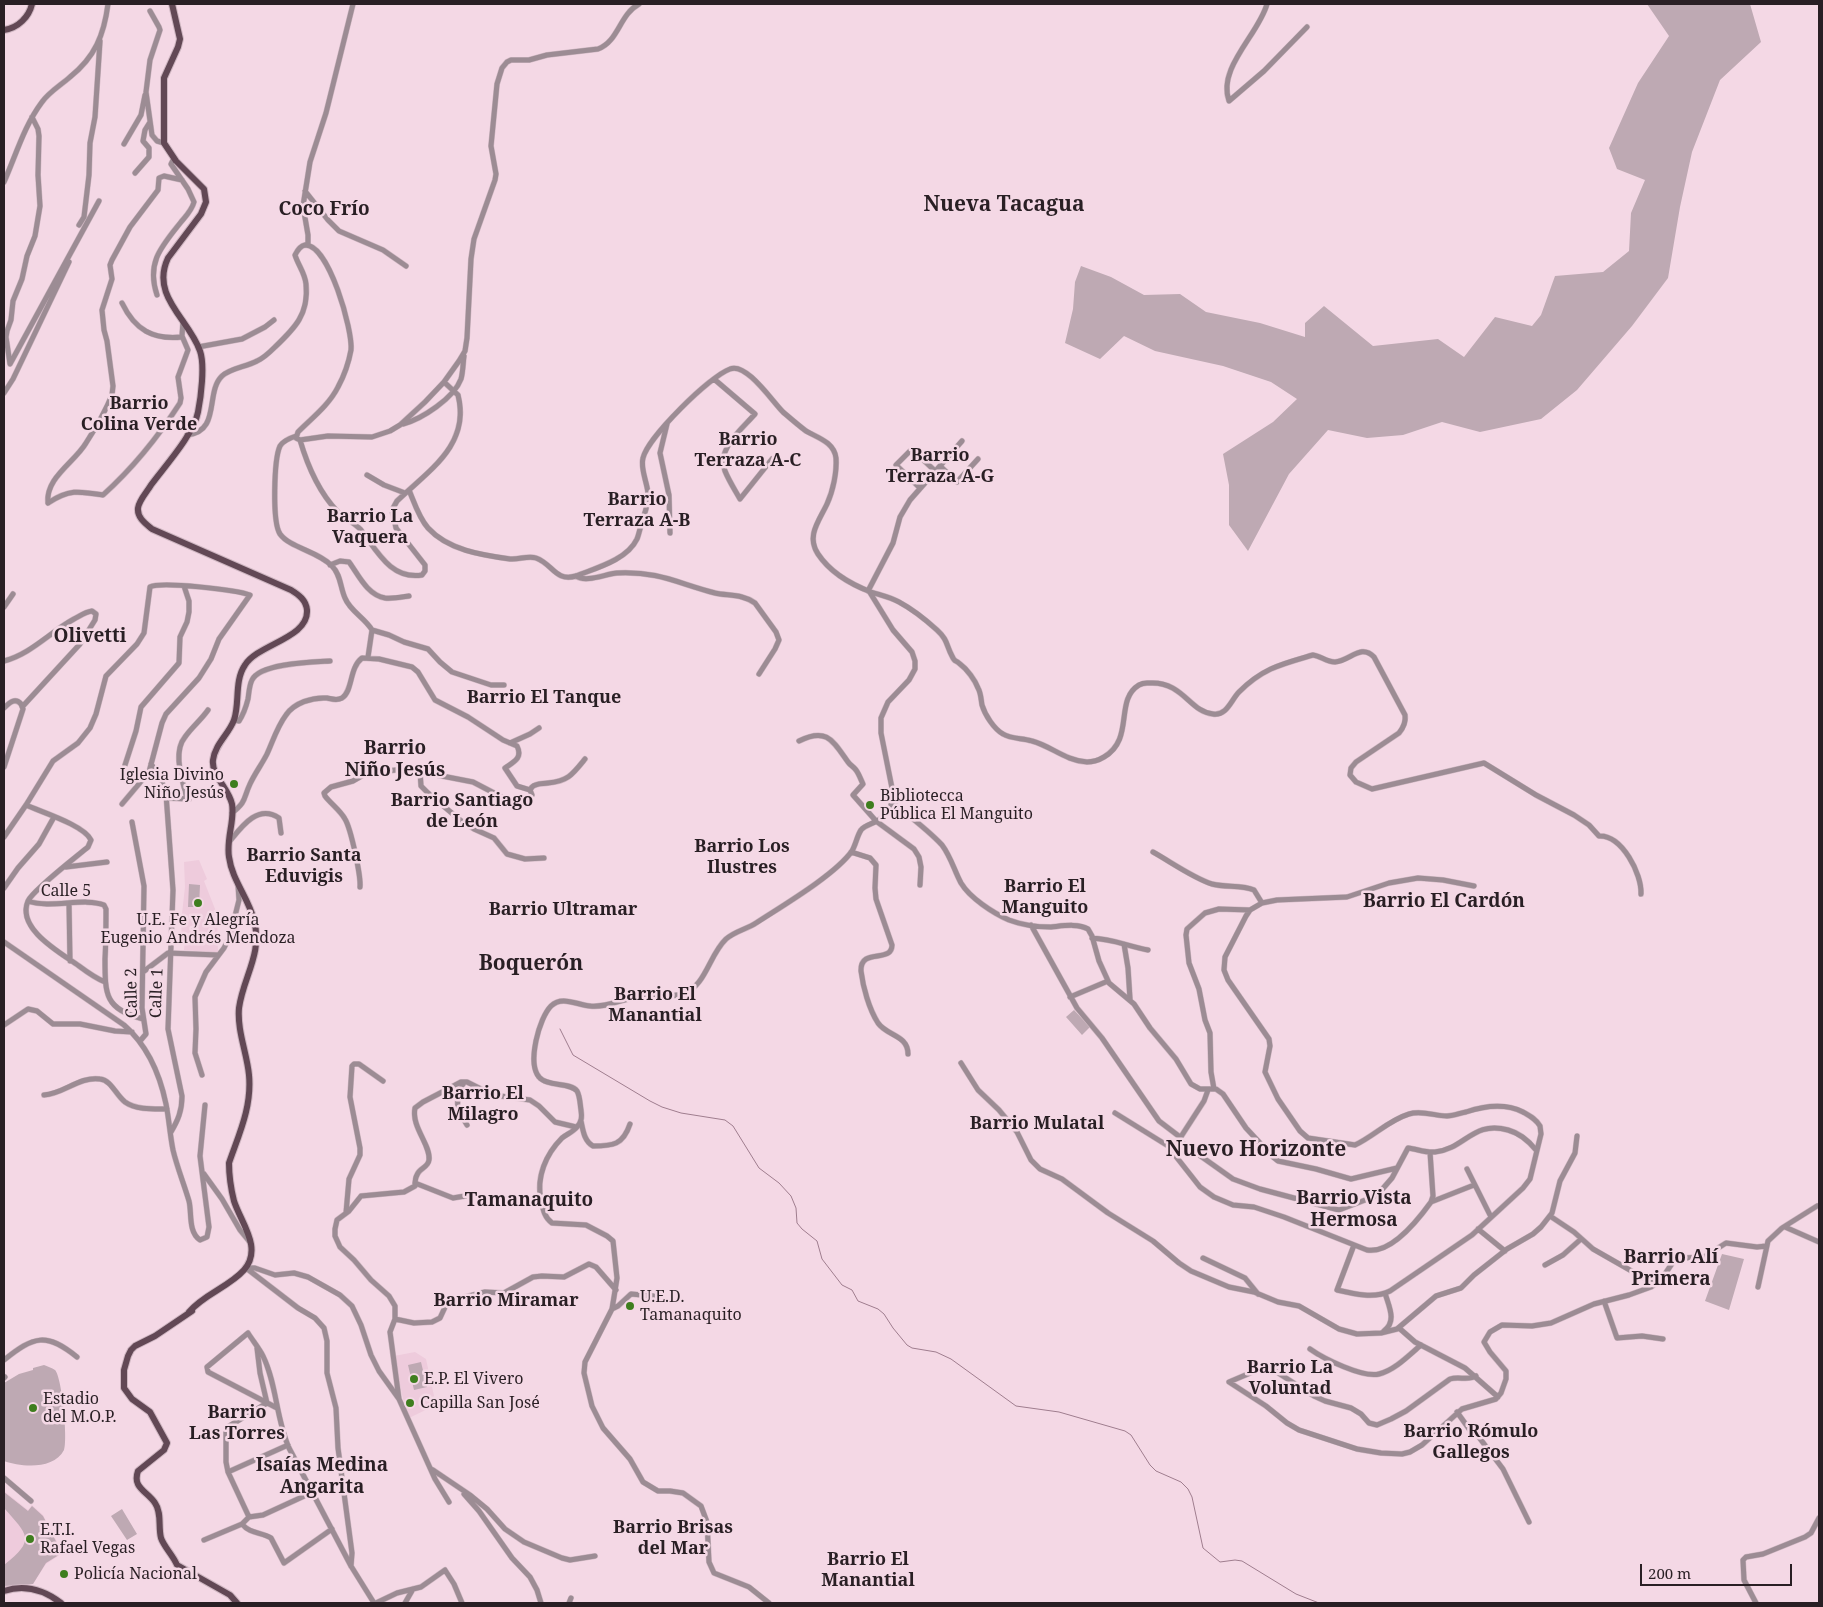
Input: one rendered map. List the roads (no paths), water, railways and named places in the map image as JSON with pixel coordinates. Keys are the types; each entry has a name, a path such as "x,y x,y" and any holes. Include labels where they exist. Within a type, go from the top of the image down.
{"main road":[{"path":"4,30 21,23 32,4"},
{"path":"172,4 180,39 164,78 164,143 174,158 204,189 206,202 201,214 173,249 163,272 166,294 198,346 202,356 199,411 196,421 142,498 138,507 142,520 152,529 291,590 303,598 307,609 305,621 298,630 257,654 246,663 240,674 234,720 218,746 213,760 214,769 228,792 233,806 228,843 231,867 249,905 256,934 254,958 241,1000 239,1015 249,1075 249,1099 244,1122 229,1163 234,1202 252,1244 250,1260 246,1268 234,1279 209,1296 200,1306 155,1336 135,1346 128,1356 124,1370 124,1388 132,1399 150,1412 167,1443 164,1450 138,1471 136,1480 141,1490 156,1504 159,1514 161,1539 174,1556 177,1565 230,1595 237,1603"},
{"path":"4,1590 19,1588 40,1591 61,1603"}],"street":[{"path":"4,182 24,131 32,117 47,96 87,62 101,35 108,4"},
{"path":"308,246 303,206 310,162 326,113 352,4"},
{"path":"504,685 496,686 481,683 452,672 428,649 372,630 345,599 339,576 330,564 317,555 285,539 277,528 275,485 278,454 283,442 298,438 380,436 400,425 420,418 454,391 461,380 465,351 474,239 496,174 491,146 497,84 502,68 504,64 511,60 529,60 541,56 598,49 606,46 628,12 639,4"},
{"path":"1267,4 1229,76 1227,90 1229,101 1264,71 1306,27"},
{"path":"124,144 141,115 150,60 159,36 159,26 150,11"},
{"path":"79,225 84,217 89,175 90,142 95,117 101,35"},
{"path":"146,92 152,135 154,139 164,143"},
{"path":"4,393 99,202 10,364 6,337 7,331 11,320 13,301 35,236 40,206 38,175 39,136 38,128 32,117"},
{"path":"135,173 150,157 149,148 143,141 145,130 150,122"},
{"path":"157,295 152,278 156,256 193,206 192,197 171,164 174,158"},
{"path":"4,164 11,166"},
{"path":"182,180 164,176 159,178 156,195 130,227 112,260 110,265 112,280 102,310 112,378 112,395 86,443 52,483 48,503 63,494 72,492 103,496 144,454 180,403 178,377 188,350 182,338 183,322"},
{"path":"305,190 328,220 340,231 383,250 406,266"},
{"path":"187,435 197,432 209,420 216,386 222,376 260,360 286,337 299,320 305,307 306,285 296,255 302,246 308,246 315,249 320,256 340,293 351,350 334,394 298,438"},
{"path":"122,304 132,321 142,330 163,337 182,338"},
{"path":"198,346 242,339 274,320"},
{"path":"400,425 444,382 465,351"},
{"path":"367,475 384,486 407,492 428,528 450,544 467,551 504,558 537,558 561,576 568,578 576,576 624,554 637,539 648,498 642,460 646,450 697,392 734,367 743,370 788,416 802,428 832,447 835,452 836,468 831,492 814,530 813,542 817,552 835,572 847,581 902,603 940,632 948,643 952,657 961,664 978,688 983,708 1002,734 1033,741 1066,757 1079,761 1098,761 1109,754 1122,738 1124,710 1134,690 1139,685 1158,683 1168,685 1180,691 1204,711 1218,714 1229,706 1238,693 1270,668 1313,656 1318,656 1328,662 1338,662 1366,651 1374,657 1405,715 1406,721 1404,727 1399,732 1356,762 1351,768 1350,774 1356,782 1372,789 1385,788 1433,774 1478,764 1487,764 1505,777 1574,815 1589,825 1599,836 1604,836 1620,845 1639,876 1641,894"},
{"path":"714,379 755,414 726,448 723,456 724,469 740,499 772,459"},
{"path":"298,438 321,489 336,510 360,529 375,551 389,566 400,572 422,575 425,571 425,565 399,533 392,510 393,506 445,454 456,436 459,428 460,408 458,395 444,382"},
{"path":"668,424 660,453 669,495 670,533"},
{"path":"869,591 893,543 900,517 910,500 962,442"},
{"path":"920,488 896,465 912,449 935,471"},
{"path":"940,466 958,482 978,459"},
{"path":"330,564 340,561 349,562 369,588 383,598 409,596"},
{"path":"576,576 582,579 618,573 650,574 676,579 715,593 751,600 776,632 778,639 775,649 759,674"},
{"path":"4,837 53,761 78,743 87,733 96,714 106,676 141,638 145,627 150,587 156,585 184,586 250,595 220,639 211,659 199,678 166,714 151,764 144,779 122,804"},
{"path":"125,765 136,731 141,707 179,662 180,637 187,622 189,612 189,601 184,586"},
{"path":"630,1124 624,1138 618,1143 590,1145 585,1136 581,1121 582,1117 577,1092 570,1088 543,1081 536,1072 535,1054 539,1027 552,1005 562,1001 594,1007 638,997 668,997 686,993 702,978 716,951 726,939 756,923 816,883 851,852 861,830 884,815 892,802 893,793 881,733 881,718 888,702 909,680 915,669 915,661 912,652 893,630 869,591"},
{"path":"4,607 12,594"},
{"path":"4,661 18,657 84,614 92,611 96,614 95,620 80,644 23,706 22,715 4,767"},
{"path":"368,658 372,630"},
{"path":"232,812 244,802 249,785 288,712 298,704 309,700 327,698 340,700 343,698 348,689 355,666 362,658 412,667 418,672 435,700 517,746 520,753 516,760 504,768 517,786 530,790"},
{"path":"234,720 240,721 248,701 252,680 258,674 301,662 330,661"},
{"path":"4,708 12,701 19,702 23,706"},
{"path":"166,798 188,799 180,769 180,750 184,738 199,723 208,710"},
{"path":"510,743 539,728"},
{"path":"799,741 816,735 823,736 835,743 849,764 857,771 863,784 853,795 876,821 910,845 917,853 921,867 920,885"},
{"path":"530,790 536,784 567,779 584,760"},
{"name":"Calle 1","path":"151,764 164,785 173,890 168,1029 182,1096 181,1115 170,1133"},
{"path":"360,887 359,870 348,824 324,793 335,785 353,781 372,772 406,769 473,782 522,806 529,802 532,795 530,790"},
{"path":"420,771 421,786 428,793 460,820 494,838 504,851 515,857 525,859 544,858"},
{"path":"892,802 942,846 950,857 962,884 983,904 1009,920 1048,927 1083,926 1088,929 1108,981 1130,999 1150,1028 1176,1059 1192,1084 1200,1089 1211,1089 1223,1094 1246,1128 1268,1153 1278,1161 1351,1179 1397,1168"},
{"path":"26,805 85,832 91,840 88,846 35,892 28,901 27,916 35,931 49,946 95,978 105,982 109,996 116,1006 125,1013 143,1019"},
{"path":"228,843 246,821 259,814 270,814 279,818 281,833"},
{"path":"4,888 39,844 54,817"},
{"name":"Calle 2","path":"132,822 143,877 143,1019 146,1034 140,1041"},
{"path":"851,852 870,858 876,865 876,899 892,945 892,949 888,953 866,958 862,963 861,969 866,992 877,1022 884,1029 903,1040 908,1054"},
{"path":"1153,852 1208,882 1221,886 1245,887 1254,890 1262,903"},
{"path":"64,867 108,862"},
{"path":"1354,1245 1337,1290 1366,1295 1385,1293 1472,1235 1528,1183 1540,1134 1539,1123 1517,1109 1506,1106 1484,1107 1449,1116 1422,1113 1408,1114 1355,1145 1304,1136 1278,1099 1267,1078 1265,1067 1270,1046 1269,1039 1228,980 1224,970 1225,957 1237,931 1250,910 1262,903 1277,900 1347,897 1389,883 1418,878 1443,880 1474,886"},
{"path":"202,1075 195,1053 195,997 206,972 227,943 232,930 239,900 238,885"},
{"name":"Calle 5","path":"28,901 40,904 100,903 104,905 106,909 105,982"},
{"path":"69,904 70,961"},
{"path":"1250,910 1219,909 1205,913 1187,929 1189,963 1199,989 1205,1020 1210,1033 1211,1089 1179,1139 1174,1149 1174,1154 1200,1187 1214,1197 1233,1205 1254,1207 1284,1217 1372,1251 1383,1248 1401,1236 1431,1202 1433,1196 1430,1152"},
{"path":"1031,925 1070,997 1082,1015 1102,1038 1156,1118 1179,1139 1233,1179 1260,1190 1285,1195 1335,1210 1342,1210 1373,1197 1384,1187 1408,1148 1430,1152 1441,1151 1462,1142 1477,1131 1488,1127 1502,1128 1515,1132 1529,1142 1536,1150"},
{"path":"1092,938 1111,939 1148,950"},
{"path":"4,942 74,989 132,1032 140,1041 163,1091 176,1161 188,1201 192,1232 200,1240 207,1237 209,1227 200,1156 205,1105"},
{"path":"1124,944 1129,975 1130,999"},
{"path":"143,972 170,952 218,955"},
{"path":"1070,997 1108,981"},
{"path":"4,1025 24,1010 34,1009 53,1024 80,1024 115,1031 132,1032"},
{"path":"961,1063 978,1090 999,1110 1017,1132 1036,1166 1062,1179 1108,1213 1153,1241 1179,1263 1191,1271 1228,1287 1258,1294 1278,1302 1299,1306 1344,1331 1363,1334 1381,1333 1399,1328 1436,1296 1460,1288 1505,1251 1533,1234 1550,1216 1555,1205 1560,1181 1575,1153 1576,1136"},
{"path":"346,1214 349,1179 359,1157 360,1148 350,1097 352,1066 359,1064 383,1081"},
{"path":"44,1095 63,1090 81,1081 101,1079 109,1083 128,1103 142,1108 167,1109"},
{"path":"399,1400 390,1332 395,1319 395,1306 390,1296 342,1250 337,1242 336,1224 361,1196 404,1192 413,1188 417,1173 428,1165 429,1160 429,1154 414,1116 415,1108 423,1102 464,1082 493,1095 530,1100 555,1122 576,1128"},
{"path":"464,1082 458,1094 457,1105 467,1125"},
{"path":"1115,1113 1174,1149"},
{"path":"581,1121 576,1128 558,1143 544,1166 539,1183 544,1213 552,1223 586,1225 611,1238 615,1249 616,1290 612,1309 585,1362 584,1373 592,1406 599,1420 614,1442 630,1460 643,1482 658,1491 683,1493 701,1506 707,1522 709,1562 714,1573 749,1587 769,1603"},
{"path":"1467,1169 1491,1217"},
{"path":"202,1171 222,1199 240,1230 252,1244"},
{"path":"415,1183 453,1198 471,1195"},
{"path":"1431,1202 1474,1184"},
{"path":"1758,1287 1766,1246 1785,1227 1817,1206"},
{"path":"1550,1216 1570,1229 1593,1249 1637,1274 1659,1282"},
{"path":"1785,1227 1819,1242"},
{"path":"1478,1229 1505,1251"},
{"path":"1545,1265 1563,1255 1581,1239"},
{"path":"1476,1376 1469,1379 1458,1377 1450,1379 1406,1411 1391,1420 1377,1425 1369,1423 1361,1414 1351,1408 1314,1396 1269,1368 1262,1368 1229,1382 1294,1427 1357,1449 1395,1455 1415,1450 1457,1412 1468,1406 1498,1397 1504,1387 1506,1371 1485,1346 1484,1339 1490,1332 1507,1324 1532,1326 1551,1323 1562,1320 1580,1309 1629,1295 1659,1282 1673,1262 1683,1258 1704,1257 1726,1243 1756,1247 1766,1246"},
{"path":"1203,1258 1244,1278 1258,1294"},
{"path":"395,1319 414,1323 432,1322 440,1318 446,1305 461,1298 485,1292 504,1293 533,1277 564,1277 589,1264 596,1267 616,1290"},
{"path":"246,1268 255,1268 275,1275 300,1274 340,1295 352,1306 371,1355 379,1371 399,1400 434,1479 449,1502"},
{"path":"246,1268 298,1308 315,1318 324,1328 327,1341 327,1373 336,1408 338,1448 350,1536 351,1566"},
{"path":"1381,1333 1388,1328 1392,1320 1392,1314 1385,1293"},
{"path":"612,1309 631,1294 653,1296"},
{"path":"1604,1301 1617,1338 1642,1336 1663,1339"},
{"path":"1399,1328 1421,1345 1456,1362 1476,1376 1498,1397"},
{"path":"277,1408 208,1372 207,1368 248,1333 263,1356 288,1445 351,1566 375,1603 397,1593 420,1587 445,1570 454,1584 462,1603"},
{"path":"4,1360 29,1343 44,1340 59,1343 77,1357"},
{"path":"1310,1349 1336,1364 1374,1375 1390,1369 1421,1345"},
{"path":"257,1347 260,1373 267,1403"},
{"path":"249,1517 228,1472 226,1462 226,1428 267,1403"},
{"path":"1457,1412 1472,1433 1475,1432 1497,1460 1529,1522"},
{"path":"228,1472 288,1445"},
{"path":"430,1468 480,1503 505,1529 524,1542 570,1560 595,1556"},
{"path":"4,1478 31,1501"},
{"path":"456,1486 479,1511 512,1558 530,1577 541,1603"},
{"path":"204,1540 242,1524 249,1517 263,1514 313,1492"},
{"path":"1756,1603 1744,1580 1743,1560 1746,1557 1763,1554 1805,1537 1811,1533 1819,1518"},
{"path":"242,1524 255,1534 271,1538 284,1563 332,1530"},
{"path":"405,1603 413,1589"}],"waterway":[{"path":"560,1029 573,1055 650,1101 681,1113 725,1120 733,1126 759,1168 779,1183 791,1196 796,1208 797,1223 817,1241 822,1259 842,1285 852,1290 858,1301 878,1309 884,1314 907,1345 912,1348 936,1352 951,1359 1016,1406 1059,1412 1125,1431 1131,1435 1150,1465 1156,1471 1181,1482 1188,1489 1192,1497 1203,1548 1220,1562 1242,1561 1296,1594 1319,1603"}],"place":[{"name":"Iglesia Divino Niño Jesús","path":"234,784"},
{"name":"Bibliotecca Pública El Manguito","path":"870,805"},
{"name":"U.E. Fe y Alegría Eugenio Andrés Mendoza","path":"198,903"},
{"name":"U.E.D. Tamanaquito","path":"630,1306"},
{"name":"E.P. El Vivero","path":"414,1379"},
{"name":"Capilla San José","path":"410,1403"},
{"name":"Estadio del M.O.P.","path":"33,1408"},
{"name":"E.T.I. Rafael Vegas","path":"30,1539"},
{"name":"Policía Nacional","path":"64,1574"}],"district":[{"name":"Nueva Tacagua","path":"1004,205"},
{"name":"Coco Frío","path":"324,210"},
{"name":"Barrio Colina Verde","path":"139,414"},
{"name":"Barrio Terraza A-C","path":"748,450"},
{"name":"Barrio Terraza A-G","path":"940,466"},
{"name":"Barrio Terraza A-B","path":"637,510"},
{"name":"Barrio La Vaquera","path":"370,527"},
{"name":"Olivetti","path":"90,637"},
{"name":"Barrio El Tanque","path":"544,698"},
{"name":"Barrio Niño Jesús","path":"395,760"},
{"name":"Barrio Santiago de León","path":"462,811"},
{"name":"Barrio Los Ilustres","path":"742,858"},
{"name":"Barrio Santa Eduvigis","path":"304,866"},
{"name":"Barrio El Manguito","path":"1045,898"},
{"name":"Barrio El Cardón","path":"1444,902"},
{"name":"Barrio Ultramar","path":"563,910"},
{"name":"Boquerón","path":"531,964"},
{"name":"Barrio El Manantial","path":"655,1005"},
{"name":"Barrio El Milagro","path":"483,1104"},
{"name":"Barrio Mulatal","path":"1037,1124"},
{"name":"Nuevo Horizonte","path":"1256,1150"},
{"name":"Tamanaquito","path":"529,1201"},
{"name":"Barrio Vista Hermosa","path":"1354,1210"},
{"name":"Barrio Alí Primera","path":"1671,1269"},
{"name":"Barrio Miramar","path":"506,1301"},
{"name":"Barrio La Voluntad","path":"1290,1378"},
{"name":"Barrio Las Torres","path":"237,1424"},
{"name":"Barrio Rómulo Gallegos","path":"1471,1442"},
{"name":"Isaías Medina Angarita","path":"322,1477"},
{"name":"Barrio Brisas del Mar","path":"673,1538"},
{"name":"Barrio El Manantial","path":"868,1570"}]}
